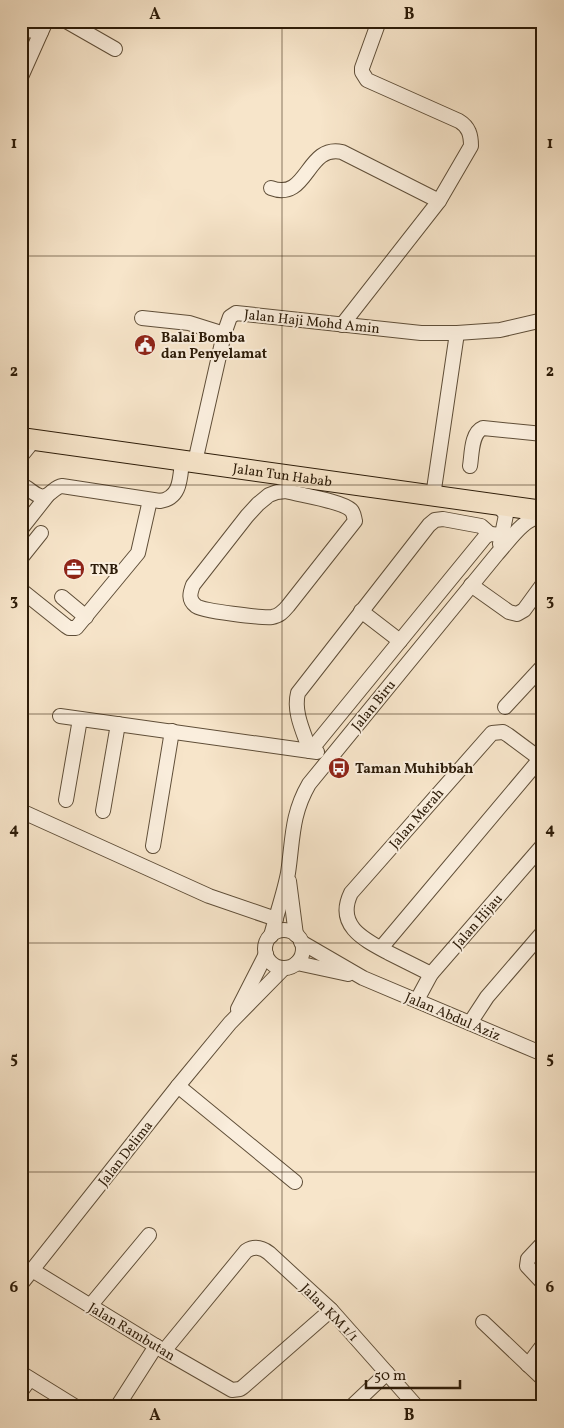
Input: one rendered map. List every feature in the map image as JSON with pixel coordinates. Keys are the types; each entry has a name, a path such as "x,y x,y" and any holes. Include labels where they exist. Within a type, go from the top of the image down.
{"highway":[{"name":"Jalan Tun Habab","path":"28,439 188,461 328,490 433,496 543,511"}],"street":[{"path":"66,21 115,49"},
{"path":"342,325 438,201 471,146 469,131 459,121 364,77 362,68 379,21"},
{"path":"21,28 44,27 21,77"},
{"path":"271,188 279,191 291,189 322,154 334,150 342,152 438,201"},
{"name":"Jalan Haji Mohd Amin","path":"150,500 166,500 174,495 179,485 188,461 224,334 230,317 236,313 241,312 422,333 500,330 543,320"},
{"path":"142,318 189,323 224,334"},
{"path":"433,496 456,333"},
{"path":"470,466 476,435 480,429 543,434"},
{"path":"21,456 28,439"},
{"path":"21,485 40,497 48,496"},
{"path":"21,530 55,488 62,486 150,500 138,553 76,628 69,628 21,590"},
{"path":"328,490 351,509 355,521 282,612 272,617 266,617 209,610 194,605 190,592 197,579 247,516 269,495 286,492 328,490"},
{"name":"Jalan Biru","path":"497,554 496,534 506,514 498,505"},
{"name":"Jalan Biru","path":"271,936 288,874 291,837 302,796 309,784 497,554 524,525 538,516 543,516"},
{"path":"310,751 297,711 296,700 298,693 432,522 443,519 483,527 496,534"},
{"path":"24,549 42,533"},
{"path":"310,751 485,538 496,534"},
{"path":"471,585 508,612 517,614 524,610 543,584"},
{"path":"62,597 86,617"},
{"path":"361,611 400,641"},
{"path":"506,707 543,666"},
{"path":"60,716 334,753"},
{"path":"66,800 80,719"},
{"path":"103,811 118,724"},
{"path":"152,846 172,731"},
{"name":"Jalan Merah","path":"381,948 363,939 352,928 347,915 346,903 351,893 492,733 503,732 508,734 542,760"},
{"path":"431,974 381,948 542,760"},
{"path":"21,811 209,896 276,918"},
{"name":"Jalan Hijau","path":"417,1000 431,974 543,845"},
{"name":"Jalan Biru","path":"288,874 299,939"},
{"path":"299,939 302,953 297,962 284,968 272,964 265,948 271,936 280,931 286,931 363,978"},
{"path":"470,1023 486,997 543,932"},
{"name":"Jalan Delima","path":"230,1022 266,954"},
{"path":"297,962 363,978"},
{"name":"Jalan Delima","path":"21,1284 230,1022 284,968"},
{"name":"Jalan Abdul Aziz","path":"363,978 542,1052"},
{"path":"178,1086 295,1182"},
{"path":"90,1306 149,1234"},
{"path":"543,1243 527,1262 528,1269 543,1283"},
{"name":"Jalan KM 1/1","path":"160,1349 246,1251 257,1247 269,1253 331,1310 417,1407"},
{"name":"Jalan Rambutan","path":"32,1270 160,1349 232,1390 240,1390 331,1310"},
{"path":"483,1322 543,1379"},
{"path":"528,1365 543,1345"},
{"path":"117,1407 160,1349"},
{"path":"350,1407 387,1373"},
{"path":"21,1391 26,1376 76,1407"}],"place":[{"name":"Balai Bomba dan Penyelamat","path":"145,345"},
{"name":"TNB","path":"74,569"},
{"name":"Taman Muhibbah","path":"339,768"}]}
